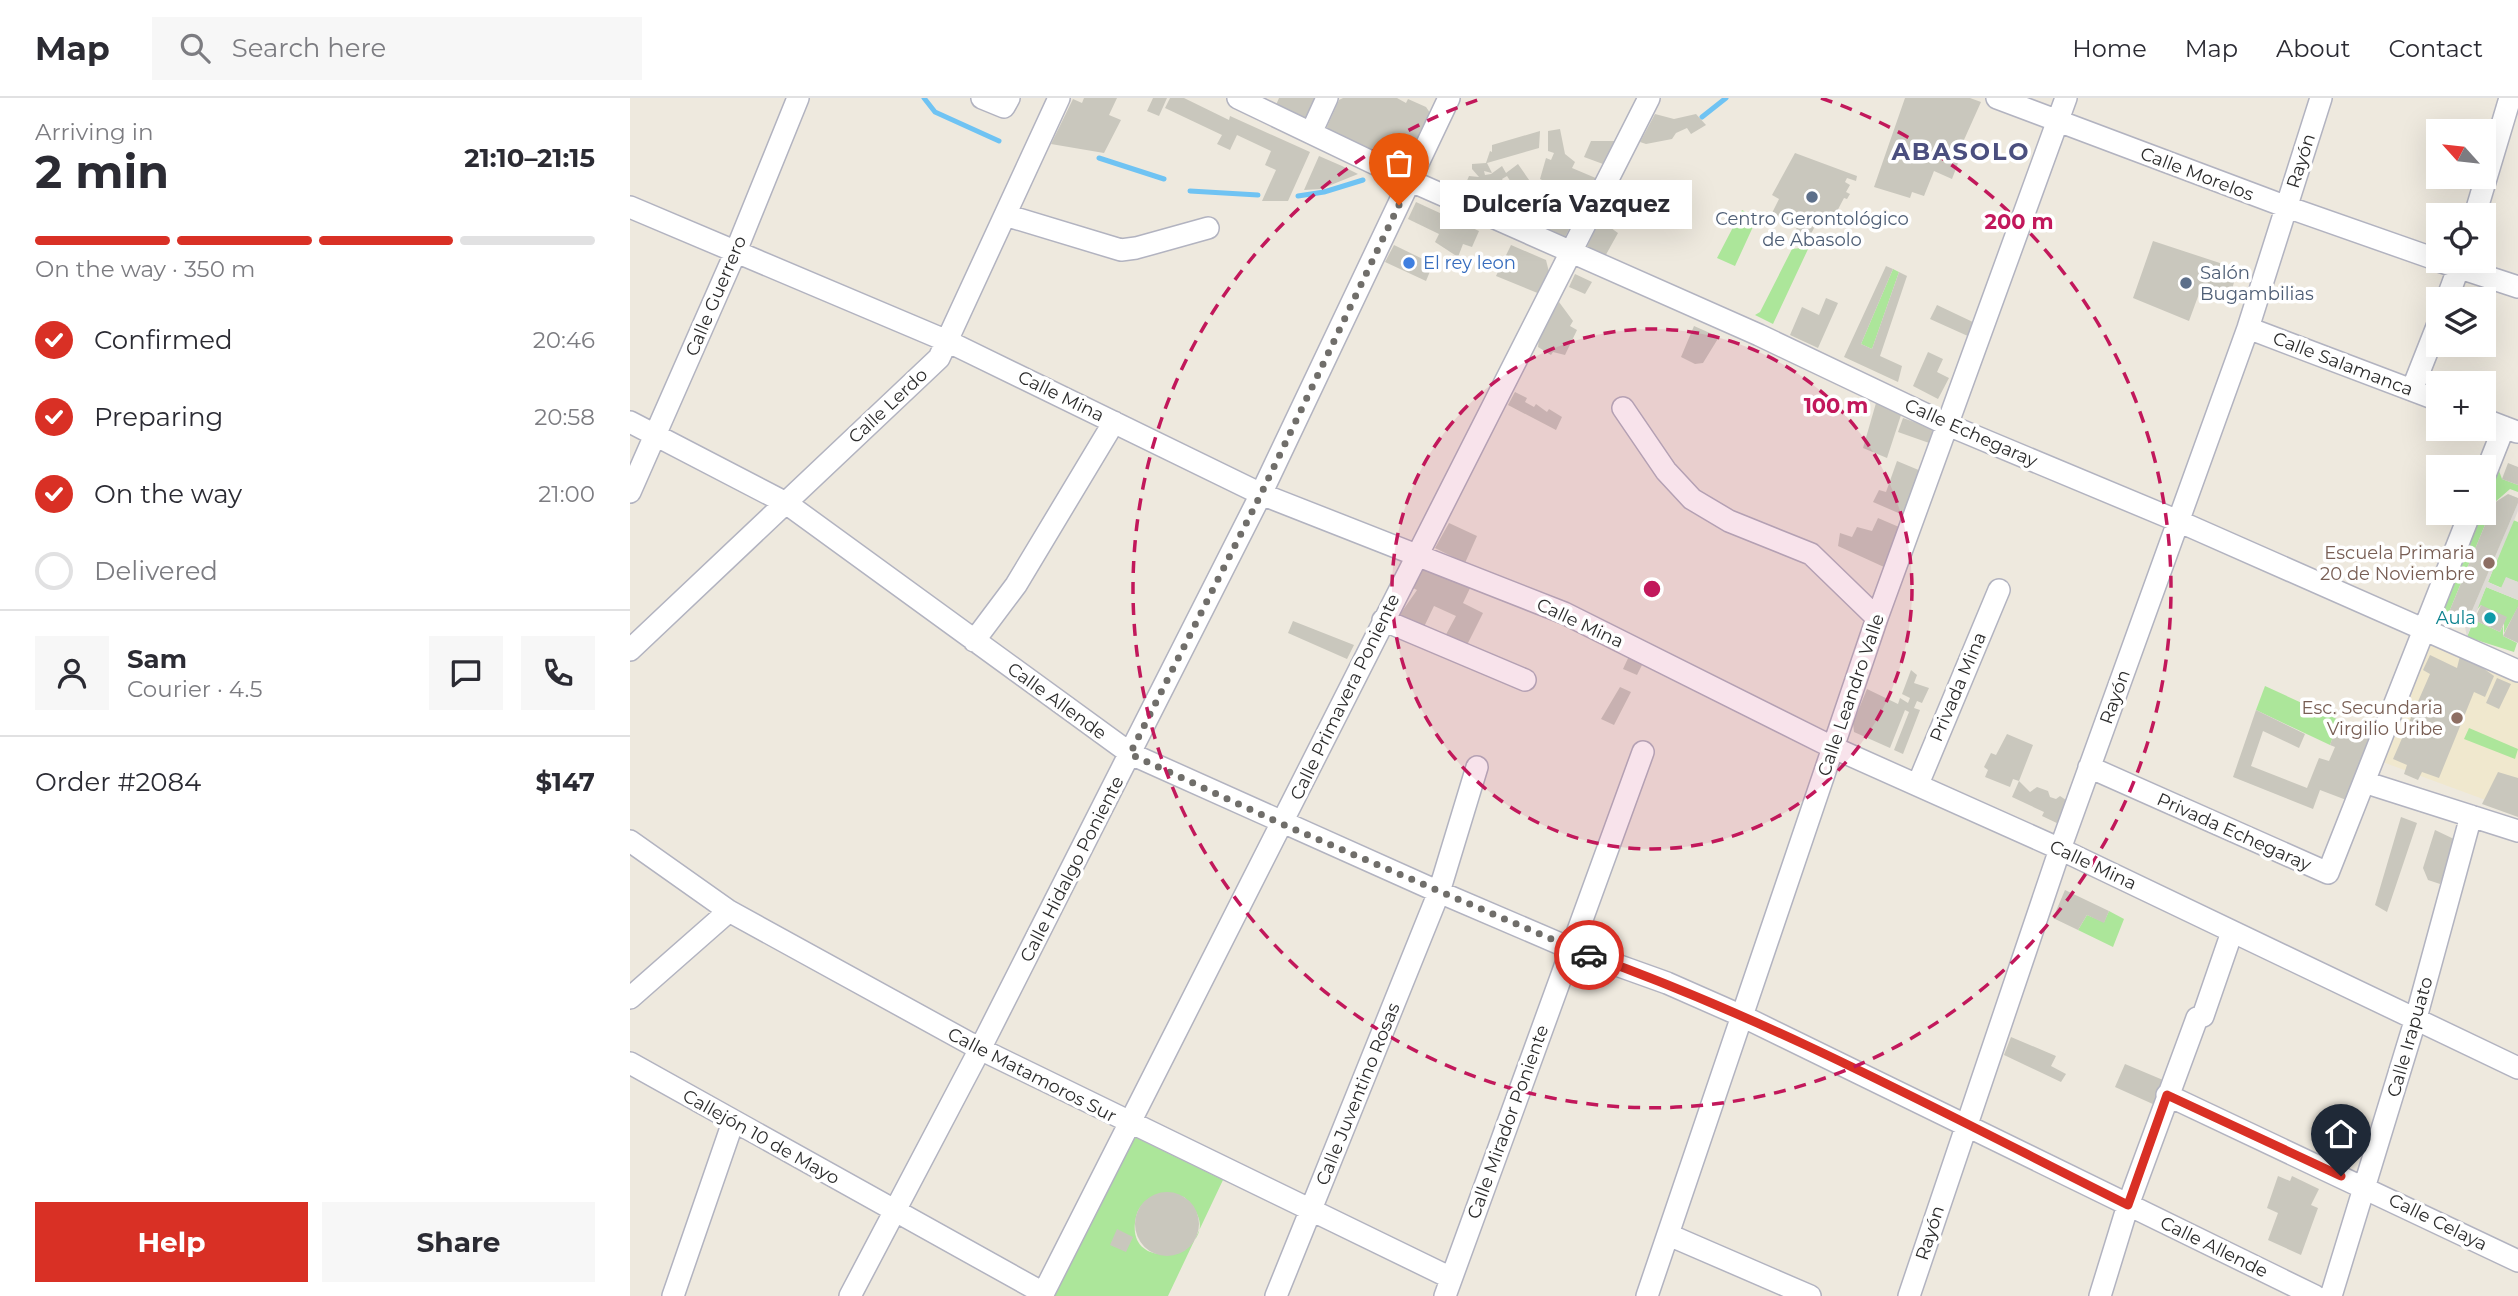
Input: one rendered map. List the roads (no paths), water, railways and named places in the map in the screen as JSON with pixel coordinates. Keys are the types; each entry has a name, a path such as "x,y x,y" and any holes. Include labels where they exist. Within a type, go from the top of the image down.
{"street":[{"name":"Calle Guerrero","path":"630,492 736,251 798,98"},
{"path":"982,98 1004,107 1009,98"},
{"name":"Calle Lerdo","path":"630,650 939,358 1059,98"},
{"name":"Calle Echegaray","path":"1238,98 1411,181 1759,335 1948,425 2178,521 2518,671"},
{"path":"1311,133 1327,98"},
{"name":"Calle Hidalgo Poniente","path":"850,1296 979,1049 1261,494 1450,98"},
{"name":"Calle Primavera Poniente","path":"1042,1295 1282,824 1568,252 1649,98"},
{"name":"Calle Morelos","path":"1997,98 2287,207 2426,254"},
{"name":"Calle Leandro Valle","path":"1647,1296 1877,618 2066,98"},
{"name":"Rayón","path":"1909,1296 2060,849 2248,328 2321,98"},
{"path":"2479,203 2510,98"},
{"name":"Calle Mina","path":"630,206 947,341 1261,494 1417,553 1564,613 1832,747 2060,849 2518,1068"},
{"path":"1006,215 1121,250 1208,228"},
{"name":"Calle Morelos","path":"2479,273 2518,287"},
{"name":"Calle Salamanca","path":"2248,328 2426,395"},
{"path":"2412,390 2426,354"},
{"path":"1623,408 1666,471 1692,499 1729,521 1811,554 1877,618"},
{"name":"Calle Allende","path":"630,422 786,503 1130,754 1282,824 1572,949 1667,983 1742,1016 2315,1296"},
{"path":"974,640 1016,585 1114,422"},
{"path":"2496,457 2511,430"},
{"name":"Privada Echegaray","path":"2090,767 2328,873 2465,525"},
{"name":"Privada Mina","path":"1918,785 1999,590"},
{"path":"1383,620 1525,680"},
{"name":"Calle Mirador Poniente","path":"1449,1291 1643,752"},
{"name":"Calle Juventino Rosas","path":"1276,1296 1439,892 1477,767"},
{"path":"2364,782 2518,831"},
{"name":"Calle Irapuato","path":"2331,1296 2416,1018 2471,816"},
{"name":"Calle Matamoros Sur","path":"630,841 729,911 979,1049 1311,1212 1449,1291"},
{"path":"630,998 729,911"},
{"path":"2099,1296 2167,1095 2197,1018 2203,1016 2232,932"},
{"name":"Callejón 10 de Mayo","path":"630,1063 1042,1295"},
{"name":"Calle Celaya","path":"2167,1095 2518,1261"},
{"path":"673,1296 733,1122"},
{"path":"1669,1235 1810,1296"}],"waterway":[{"path":"924,98 935,112 999,141"},
{"path":"1702,117 1726,98"},
{"path":"1099,158 1164,179"},
{"path":"1298,196 1324,192 1363,180"},
{"path":"1190,191 1258,195"}],"place":[{"name":"Centro Gerontológico de Abasolo","path":"1812,197"},
{"name":"Dulcería Vazquez","path":"1399,205"},
{"name":"El rey leon","path":"1409,263"},
{"name":"Salón Bugambilias","path":"2186,283"},
{"name":"Escuela Primaria 20 de Noviembre","path":"2489,563"},
{"name":"Aula","path":"2490,618"},
{"name":"Esc. Secundaria Virgilio Uribe","path":"2457,718"}],"district":[{"name":"ABASOLO","path":"1961,152"}]}
